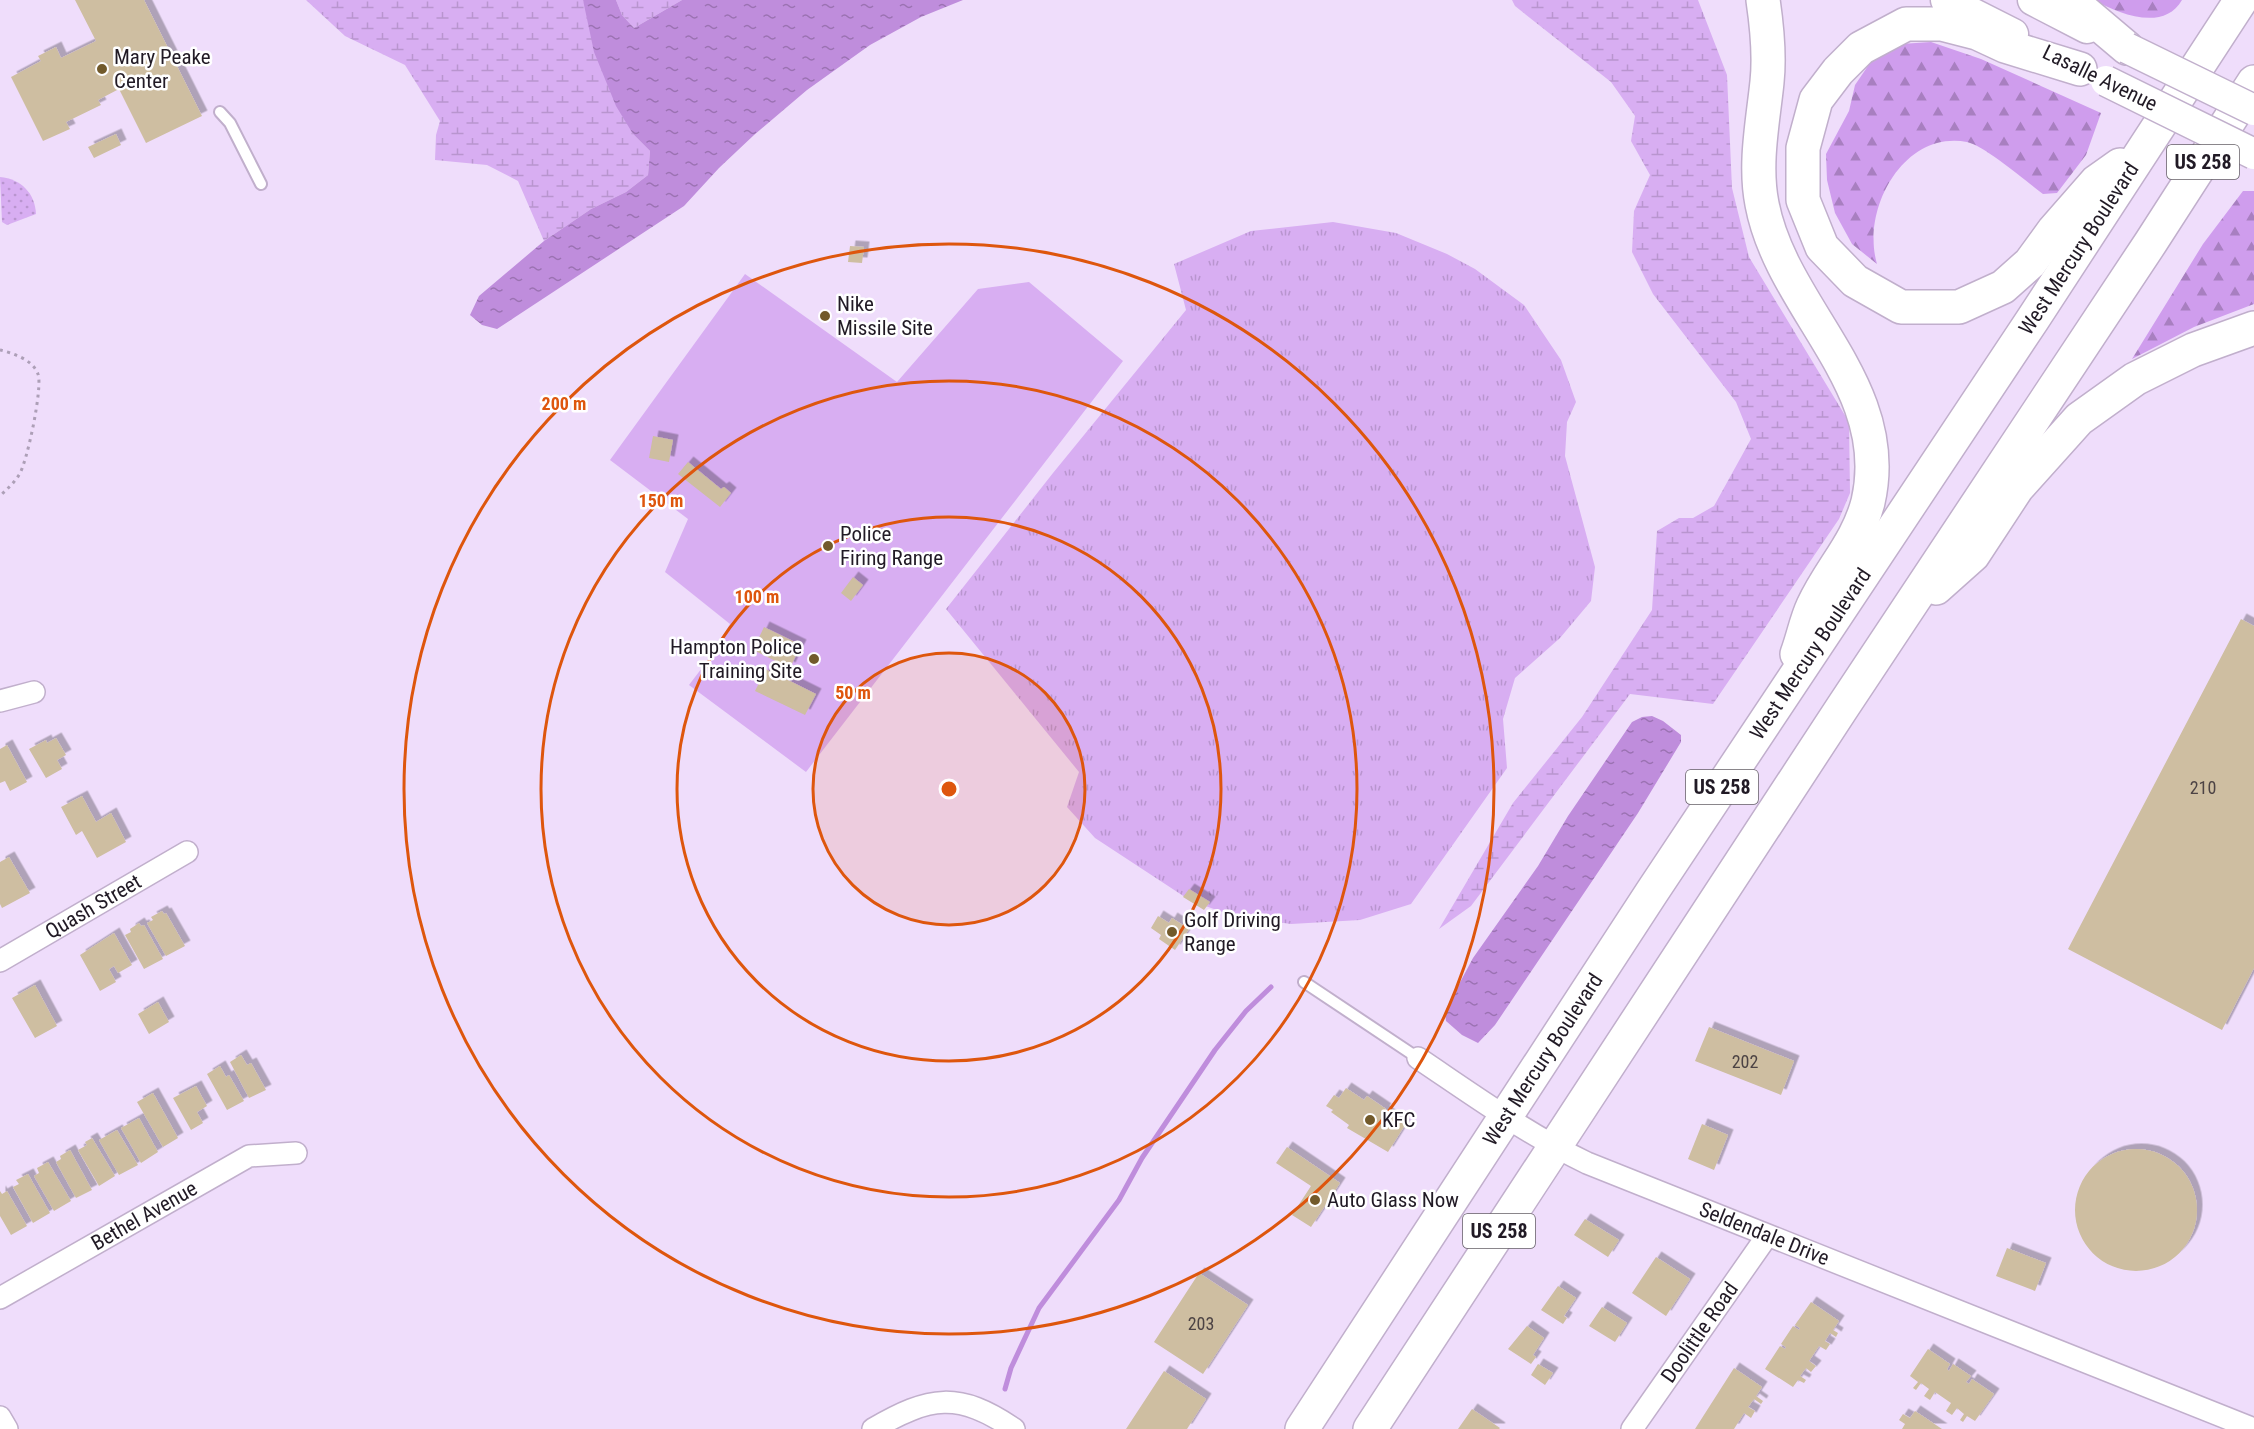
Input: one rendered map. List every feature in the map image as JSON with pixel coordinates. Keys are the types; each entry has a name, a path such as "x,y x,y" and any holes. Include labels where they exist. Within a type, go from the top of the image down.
{"main road":[{"path":"1763,0 1769,40 1759,160 1761,202 1770,238 1782,266 1832,347 1862,406 1869,433 1872,462 1868,501 1856,537 1813,606 1784,695"},
{"name":"Lasalle Avenue","path":"1946,0 2254,154"},
{"name":"Lasalle Avenue","path":"2033,0 2254,110"},
{"path":"2064,0 2082,10 2127,48"},
{"name":"West Mercury Boulevard","path":"1302,1429 1652,892 2033,319 2236,6"},
{"path":"2093,75 2005,46 1977,33 1942,24 1906,24 1861,48 1838,71 1816,100 1803,148 1803,200 1822,247 1855,281 1901,307 1959,307 2003,287 2030,263 2054,230 2096,182 2145,146"},
{"name":"US 258","path":"1370,1429 2254,82"},
{"path":"1899,622 1973,555 2017,488 2079,419 2135,379 2193,350 2254,328"}],"street":[{"path":"0,701 34,692"},
{"name":"Quash Street","path":"0,961 187,852"},
{"name":"Seldendale Drive","path":"1418,1058 1506,1118 1554,1147 1587,1163 2254,1429"},
{"name":"Bethel Avenue","path":"0,1298 249,1156 296,1153"},
{"name":"Doolittle Road","path":"1632,1429 1767,1236"},
{"path":"873,1429 923,1405 953,1402 989,1413 1014,1429"},
{"path":"0,1417 7,1429"}],"lane":[{"path":"220,112 230,123 261,184"},
{"name":"Seldendale Drive","path":"1304,982 1418,1058"}],"path":[{"path":"0,350 25,360 35,368 40,380 28,457 14,482 0,495"}],"green space":[{"path":"306,0 583,0 633,134 650,151 648,175 626,192 591,209 544,241 518,181 487,165 435,160 436,135 440,121 405,65 345,36"},
{"path":"616,0 682,0 634,28 622,15"},
{"path":"1512,0 1698,0 1727,75 1732,188 1749,257 1849,422 1850,493 1839,519 1713,704 1630,694 1471,906 1439,929 1513,803 1582,717 1652,610 1657,531 1679,518 1693,518 1714,506 1751,439 1736,402 1653,294 1632,252 1634,211 1650,175 1631,141 1635,116 1611,82 1515,6"},
{"path":"2094,0 2182,0 2174,10 2153,18 2128,15"},
{"path":"1931,42 1981,59 2101,113 2086,155 2057,193 2043,194 1995,157 1967,142 1944,142 1924,148 1906,161 1892,178 1882,199 1875,220 1874,243 1877,264 1852,244 1835,213 1827,180 1826,154 1849,111 1855,85 1872,60 1901,44"},
{"path":"0,177 8,178 26,188 33,200 36,214 7,225 2,222"},
{"path":"2243,191 2254,191 2254,304 2194,327 2132,359 2203,244"},
{"path":"1333,222 1396,233 1447,254 1475,269 1524,305 1561,360 1576,402 1567,422 1565,456 1595,567 1591,601 1560,638 1515,678 1503,719 1507,768 1411,904 1360,920 1291,924 1234,916 1191,901 1095,838 1067,807 1079,772 946,609 1186,310 1174,264 1251,231"},
{"name":"Police Firing Range","path":"745,274 897,382 978,289 1029,282 1123,361 806,772 689,685 711,656 730,624 665,572 688,519 610,460"}],"water":[{"path":"583,0 616,0 622,15 634,28 682,0 963,0 921,17 870,45 807,90 754,135 684,206 497,329 482,325 470,315 479,296 544,241 591,209 626,192 648,175 650,151 633,134 616,106 594,52"},
{"path":"1652,716 1663,721 1681,735 1681,742 1638,813 1495,1025 1478,1043 1462,1035 1446,1021 1445,1013 1473,958 1538,866 1568,816 1632,722 1642,717"}],"building":[{"name":"Mary Peake Center","path":"75,0 144,0 202,116 146,143 119,89 98,100 101,105 66,122 70,129 43,141 11,77 41,61 38,56 56,47 61,58 96,41"},
{"path":"116,134 121,145 94,158 88,147"},
{"path":"850,246 864,247 862,263 848,262"},
{"path":"653,436 673,440 669,462 649,458"},
{"path":"688,462 721,489 724,487 731,493 720,507 678,474"},
{"path":"853,577 863,585 851,601 841,593"},
{"path":"2241,619 2254,626 2254,968 2222,1030 2068,949"},
{"path":"764,627 801,645 790,668 753,650"},
{"path":"766,669 772,673 774,669 781,673 780,676 816,694 805,715 755,691"},
{"path":"56,738 66,755 57,760 62,769 46,778 29,749 46,740 47,743"},
{"path":"7,745 27,782 10,791 5,781 0,783 0,749"},
{"path":"82,796 96,822 111,813 126,842 97,858 82,831 76,835 61,807"},
{"path":"9,857 30,893 2,908 0,904 0,862"},
{"path":"1189,889 1210,902 1204,910 1183,897"},
{"path":"162,911 166,913 185,946 166,956 147,923 153,920 151,917"},
{"name":"Golf Driving Range","path":"1158,916 1169,923 1172,918 1189,929 1175,950 1159,939 1161,935 1151,928"},
{"path":"139,923 141,926 144,925 163,959 144,969 125,935"},
{"path":"114,933 132,965 118,973 114,966 109,969 116,982 100,991 80,955"},
{"path":"35,985 57,1026 35,1038 12,998"},
{"path":"158,1002 169,1022 149,1034 138,1014"},
{"path":"1709,1027 1794,1061 1781,1095 1695,1061"},
{"path":"241,1055 247,1065 251,1063 266,1090 249,1098 230,1062"},
{"path":"220,1066 226,1077 229,1075 244,1101 227,1110 207,1074"},
{"path":"196,1086 207,1106 197,1112 203,1123 191,1130 173,1098"},
{"name":"KFC","path":"1346,1088 1364,1100 1367,1096 1405,1125 1388,1152 1347,1128 1349,1125 1326,1106 1334,1095 1339,1098"},
{"path":"153,1093 178,1138 163,1147 137,1102"},
{"path":"139,1118 158,1152 141,1163 121,1128"},
{"path":"1702,1124 1728,1135 1714,1170 1688,1159"},
{"path":"117,1130 138,1165 119,1175 99,1140"},
{"path":"92,1138 115,1176 99,1186 78,1150 87,1145 85,1142"},
{"name":"Auto Glass Now","path":"1287,1147 1340,1183 1311,1227 1292,1215 1311,1186 1276,1163"},
{"path":"2136,1149 2159,1153 2179,1167 2193,1187 2197,1210 2193,1233 2179,1253 2159,1267 2136,1271 2113,1267 2093,1253 2079,1233 2075,1210 2079,1187 2093,1167 2113,1153"},
{"path":"70,1150 92,1190 76,1198 56,1162 61,1159 60,1156"},
{"path":"48,1162 71,1201 54,1211 34,1176 39,1173 37,1168"},
{"path":"28,1174 50,1213 33,1223 13,1187 19,1184 16,1180"},
{"path":"0,1191 2,1194 7,1191 27,1226 11,1235 0,1216"},
{"path":"1585,1219 1619,1240 1608,1257 1574,1235"},
{"path":"2007,1248 2046,1263 2035,1291 1996,1276"},
{"path":"1656,1257 1690,1279 1666,1316 1632,1293"},
{"path":"1199,1273 1248,1305 1203,1374 1154,1342"},
{"path":"1558,1286 1576,1298 1564,1316 1567,1318 1563,1324 1541,1310"},
{"path":"1811,1302 1839,1321 1833,1330 1838,1333 1836,1337 1830,1333 1825,1341 1830,1344 1826,1350 1819,1346 1809,1361 1816,1366 1811,1372 1806,1368 1800,1376 1806,1380 1804,1383 1798,1380 1793,1387 1765,1369 1780,1346 1785,1349 1786,1347 1781,1344 1793,1326 1799,1330 1800,1328 1795,1325"},
{"path":"1602,1307 1627,1323 1615,1342 1589,1326"},
{"path":"1527,1326 1544,1338 1533,1355 1536,1357 1531,1364 1508,1349"},
{"path":"1928,1349 1950,1364 1947,1369 1949,1371 1953,1364 1971,1376 1966,1382 1969,1384 1972,1379 1994,1394 1975,1421 1967,1416 1963,1422 1960,1420 1964,1414 1957,1408 1952,1415 1946,1411 1951,1403 1935,1392 1930,1400 1924,1396 1929,1389 1921,1383 1916,1390 1913,1388 1918,1382 1910,1376"},
{"path":"1538,1364 1553,1373 1545,1385 1531,1375"},
{"path":"1734,1368 1762,1387 1756,1396 1763,1401 1761,1404 1754,1399 1748,1407 1755,1411 1751,1418 1744,1413 1734,1429 1695,1429"},
{"path":"1164,1371 1206,1399 1187,1429 1126,1429"},
{"path":"1472,1409 1500,1428 1458,1429"},
{"path":"1915,1411 1942,1429 1902,1429 1905,1424 1899,1420 1903,1414 1910,1418"}],"waterway":[{"path":"1005,1389 1011,1368 1039,1308 1119,1200 1142,1158 1215,1050 1246,1011 1271,987"}],"place":[{"name":"Mary Peake Center","path":"102,69"},
{"name":"Nike Missile Site","path":"825,316"},
{"name":"Police Firing Range","path":"828,546"},
{"name":"Hampton Police Training Site","path":"814,659"},
{"name":"Golf Driving Range","path":"1172,932"},
{"name":"KFC","path":"1370,1120"},
{"name":"Auto Glass Now","path":"1315,1200"}]}
